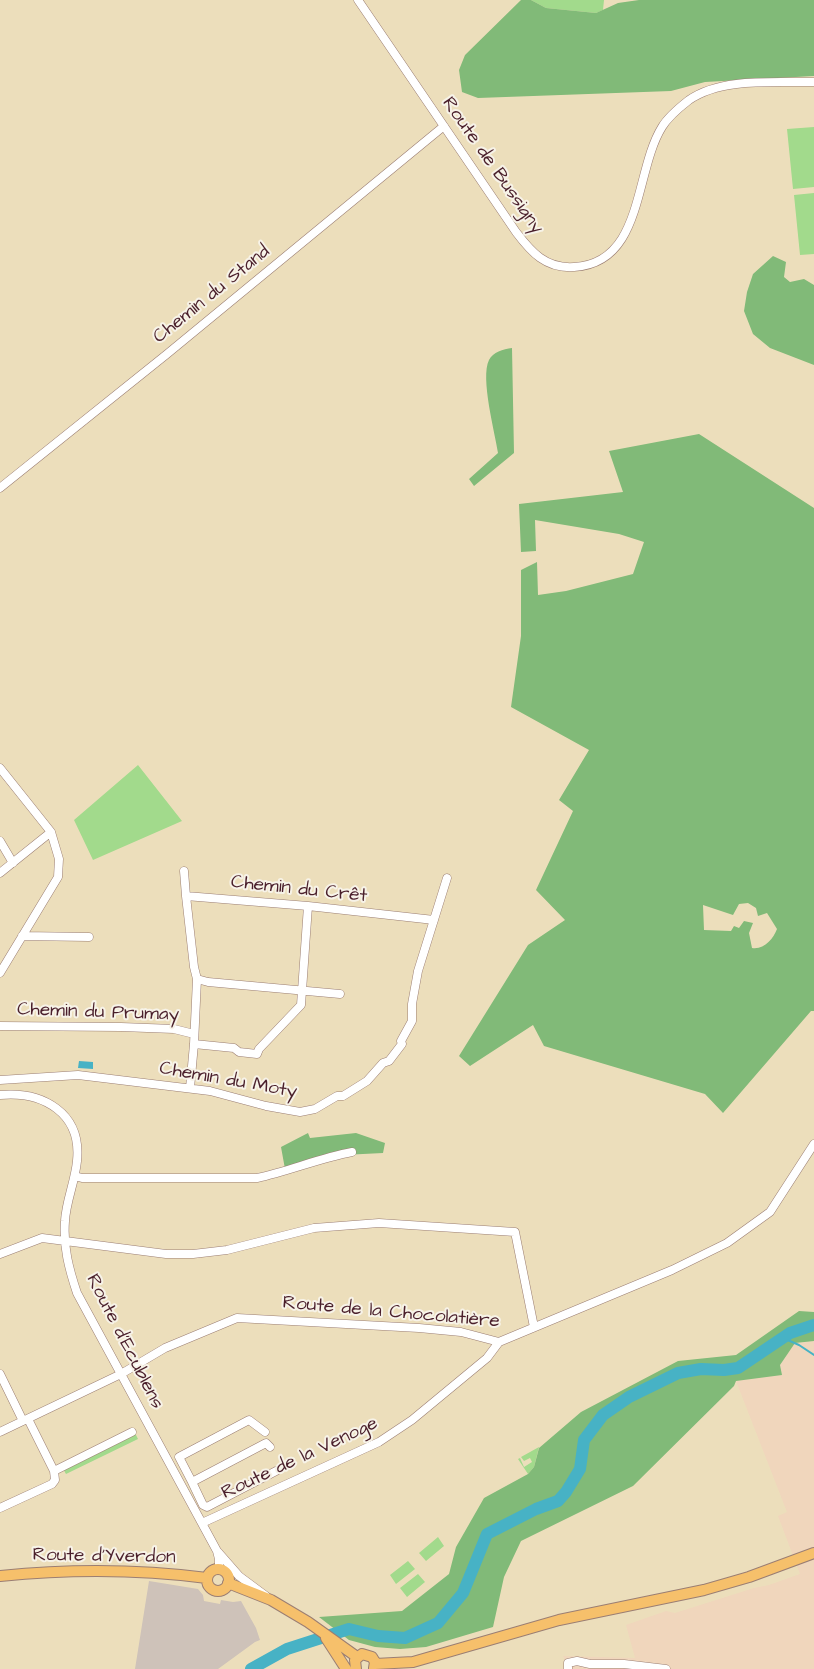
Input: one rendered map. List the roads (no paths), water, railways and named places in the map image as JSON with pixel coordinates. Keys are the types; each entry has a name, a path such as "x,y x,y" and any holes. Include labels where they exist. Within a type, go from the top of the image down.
{"main road":[{"path":"398,1669 413,1662 559,1620 728,1584 814,1553"},
{"path":"219,1569 228,1575 228,1583 224,1588 216,1590 208,1585 207,1578 212,1570 219,1569"},
{"name":"Route d'Yverdon","path":"0,1576 118,1571 207,1578"},
{"path":"228,1583 271,1600 308,1622 323,1632 337,1646 357,1657"},
{"path":"337,1646 346,1669"},
{"path":"356,1669 354,1663 357,1657 362,1654 369,1655 374,1659 374,1666 413,1662"}],"street":[{"name":"Route de Bussigny","path":"358,0 516,232 543,262 570,268 594,264 607,256 621,240 630,222 662,126 688,100 702,92 730,84 814,82"},
{"name":"Chemin du Stand","path":"0,488 444,126"},
{"path":"0,768 51,832 59,859 58,877 0,973"},
{"path":"0,873 51,832"},
{"path":"0,841 13,863"},
{"path":"184,871 194,967 197,979 190,1088"},
{"name":"Chemin du Moty","path":"0,1080 78,1075 190,1088 232,1096 270,1107 300,1112 315,1109 337,1096 343,1096 366,1081 383,1063 389,1061 402,1044 401,1041 412,1021 412,1004 418,971 447,878"},
{"name":"Chemin du Crêt","path":"186,896 308,906 434,920"},
{"path":"194,1044 234,1048 239,1052 256,1054 301,1005 308,906"},
{"path":"22,936 89,937"},
{"path":"197,979 208,982 340,994"},
{"name":"Chemin du Prumay","path":"0,1026 174,1029 194,1034"},
{"name":"Route d'Ecublens","path":"0,1096 22,1094 47,1102 63,1114 76,1138 77,1160 65,1220 64,1242 67,1261 77,1292 217,1551 239,1576 271,1600"},
{"name":"Route de la Chocolatière","path":"0,1432 121,1374 165,1348 237,1318 419,1328 461,1332 499,1342 672,1270 727,1243 770,1212 814,1144"},
{"path":"74,1176 82,1178 257,1178 352,1152"},
{"path":"0,1254 42,1238 166,1254 194,1254 227,1250 314,1228 379,1223 515,1232 534,1327"},
{"name":"Route de la Venoge","path":"202,1523 379,1442 412,1420 487,1358 499,1342"},
{"path":"0,1374 56,1477 52,1484 0,1508"},
{"path":"265,1432 249,1420 179,1457 203,1505 207,1507 278,1470"},
{"path":"54,1471 132,1432"},
{"path":"192,1482 266,1443 270,1447"},
{"name":"Route d'Ecublens","path":"217,1551 219,1569"},
{"path":"568,1669 568,1663 577,1660 587,1667 624,1664 666,1669"}],"water":[{"path":"79,1061 93,1062 93,1069 78,1068"}],"waterway":[{"path":"251,1669 287,1649 349,1629 378,1636 405,1638 438,1623 463,1593 487,1534 536,1509 558,1501 566,1492 580,1469 584,1440 603,1415 629,1397 678,1373 701,1369 724,1370 738,1368 790,1333 814,1325"},
{"path":"783,1338 799,1345 814,1355"}]}
